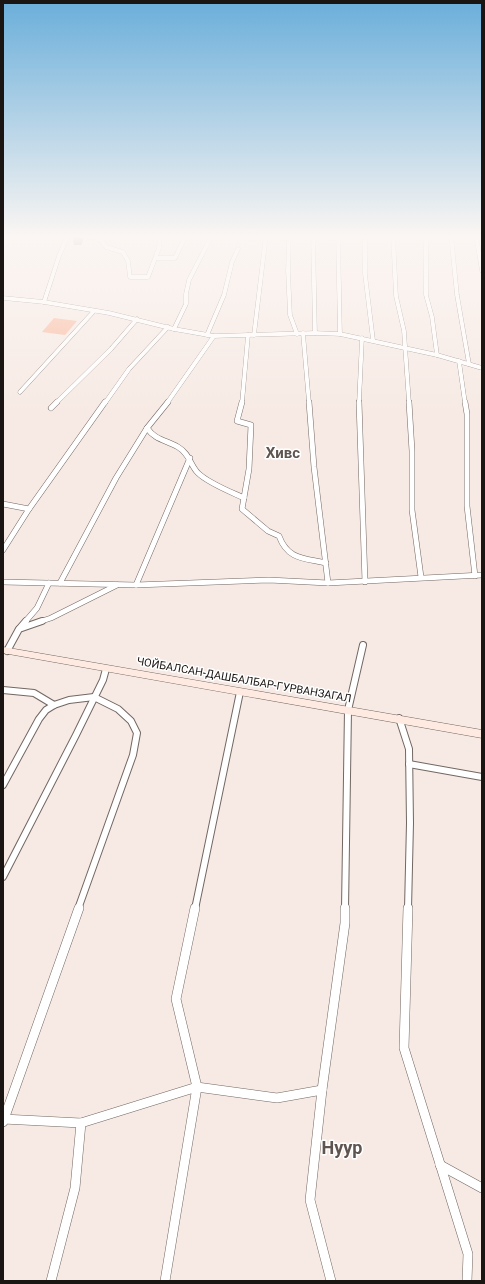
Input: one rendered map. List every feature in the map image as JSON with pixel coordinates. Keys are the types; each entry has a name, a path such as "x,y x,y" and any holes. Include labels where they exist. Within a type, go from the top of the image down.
{"street":[{"path":"44,302 46,295"},
{"path":"174,329 186,304 186,295"},
{"path":"207,335 224,295"},
{"path":"254,335 259,295"},
{"path":"289,295 290,315 297,334"},
{"path":"314,295 315,333"},
{"path":"339,295 340,334"},
{"path":"368,295 372,340"},
{"path":"396,295 398,316 404,331 406,348 412,451 412,510 421,577"},
{"path":"426,295 432,317 437,355"},
{"path":"457,295 469,364"},
{"path":"3,298 44,302 94,311 174,329 214,336 315,333 340,334 437,355 482,368"},
{"path":"20,392 94,311"},
{"path":"51,408 111,349 137,320"},
{"path":"3,550 29,509 129,369 168,327"},
{"path":"303,334 314,467 328,583"},
{"path":"248,335 242,401 237,420 251,425 249,469 242,509 268,531 278,536 283,547 293,556 326,563"},
{"path":"60,584 116,478 147,428 162,410 214,336"},
{"path":"362,338 359,397 364,582"},
{"path":"459,361 466,414 467,506 475,576"},
{"path":"147,428 151,434 160,440 178,447 190,458 198,473 231,494 244,498"},
{"path":"136,585 190,458"},
{"path":"3,504 29,509"},
{"path":"3,582 136,585 269,580 328,583 482,575"},
{"path":"5,650 37,608 49,583"},
{"path":"19,630 51,618 118,585"},
{"path":"331,1281 310,1200 322,1090 345,923 348,710 363,645"},
{"name":"ЧОЙБАЛСАН-ДАШБАЛБАР-ГУРВАНЗАГАЛ","path":"5,650 106,669 399,718 482,734"},
{"path":"3,878 103,680 106,669"},
{"path":"3,690 34,693 54,704"},
{"path":"165,1281 196,1087 176,999 240,692"},
{"path":"3,785 39,719 46,710 54,704 69,700 94,697 118,709 131,721 137,733 133,755 3,1122"},
{"path":"399,718 410,749 410,823 404,1048 468,1254 467,1281"},
{"path":"410,764 482,777"},
{"path":"3,1119 81,1123 196,1087 277,1098 322,1090"},
{"path":"51,1281 75,1188 81,1123"},
{"path":"440,1165 482,1188"}],"shaded area":[{"path":"54,318 77,321 65,335 42,332"}],"district":[{"name":"Хивс","path":"283,453"},
{"name":"Нуур","path":"342,1147"}]}
